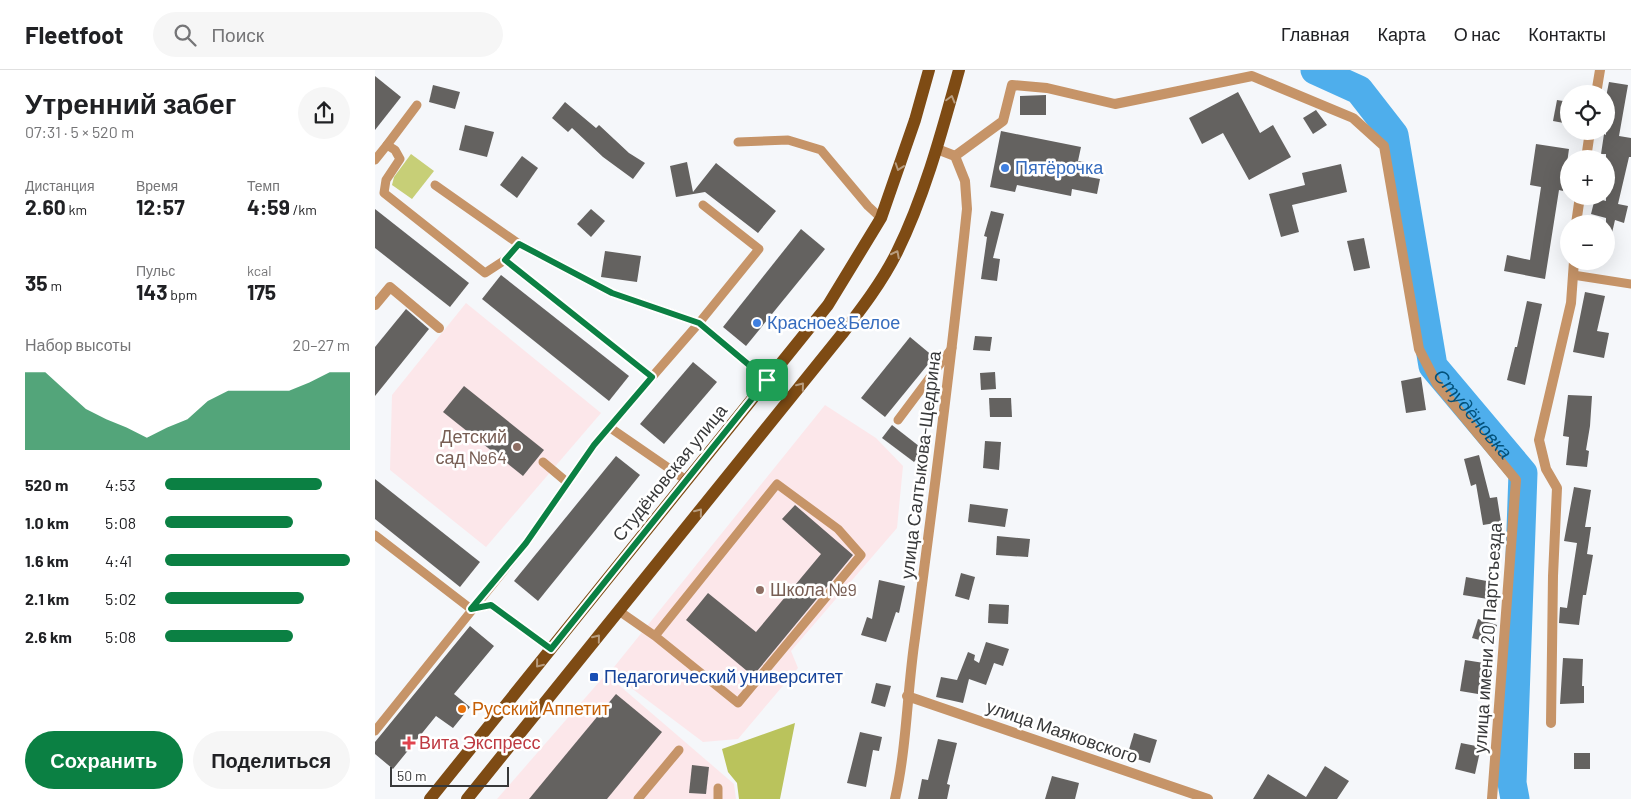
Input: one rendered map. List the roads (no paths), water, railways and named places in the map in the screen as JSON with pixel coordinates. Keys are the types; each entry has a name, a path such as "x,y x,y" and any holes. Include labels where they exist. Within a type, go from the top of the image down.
{"main road":[{"name":"Студёновская улица","path":"430,799 828,305 881,218 915,120 929,70"},
{"path":"467,799 878,287 898,251 937,150 959,70"}],"street":[{"path":"1598,85 1600,70"},
{"name":"улица имени 20 Партсъезда","path":"955,156 1003,121 1012,85 1047,88 1115,104 1253,76 1353,118 1384,146 1419,349 1437,384 1516,480 1492,799"},
{"path":"937,150 955,156"},
{"name":"улица Салтыкова-Щедрина","path":"895,799 903,766 907,696 953,347 967,209 965,181 955,156"},
{"path":"1551,723 1553,576 1557,488 1546,469 1539,440 1571,303 1573,270"},
{"path":"375,305 391,288 439,328"},
{"name":"улица Маяковского","path":"907,696 1207,799"}],"lane":[{"path":"375,160 417,105"},
{"path":"738,142 788,140 821,150 868,206 881,218"},
{"path":"387,145 395,150 400,159 386,180 384,193 485,273 505,260 519,244"},
{"path":"435,185 519,244 612,293 699,323 767,380"},
{"path":"375,731 471,609 526,543 609,427 699,323 759,249 703,205"},
{"path":"505,260 652,377"},
{"path":"1573,275 1631,284"},
{"path":"898,420 953,347"},
{"path":"609,427 686,480"},
{"path":"543,462 568,483"},
{"path":"619,611 655,636 738,703 861,555 838,529 777,484 655,636"},
{"path":"375,535 471,609 491,605 551,649"},
{"path":"638,799 679,750"},
{"path":"718,799 719,788"}],"waterway":[{"name":"Студёновка","path":"1315,70 1359,90 1394,135 1433,366 1523,473 1512,783 1515,799"}],"place":[{"name":"Пятёрочка","path":"1005,168"},
{"name":"Красное&Белое","path":"757,323"},
{"name":"Детский сад №64","path":"517,447"},
{"name":"Школа №9","path":"760,590"},
{"name":"Педагогический университет","path":"594,677"},
{"name":"Русский Аппетит","path":"462,709"},
{"name":"Вита Экспресс","path":"409,743"}]}
